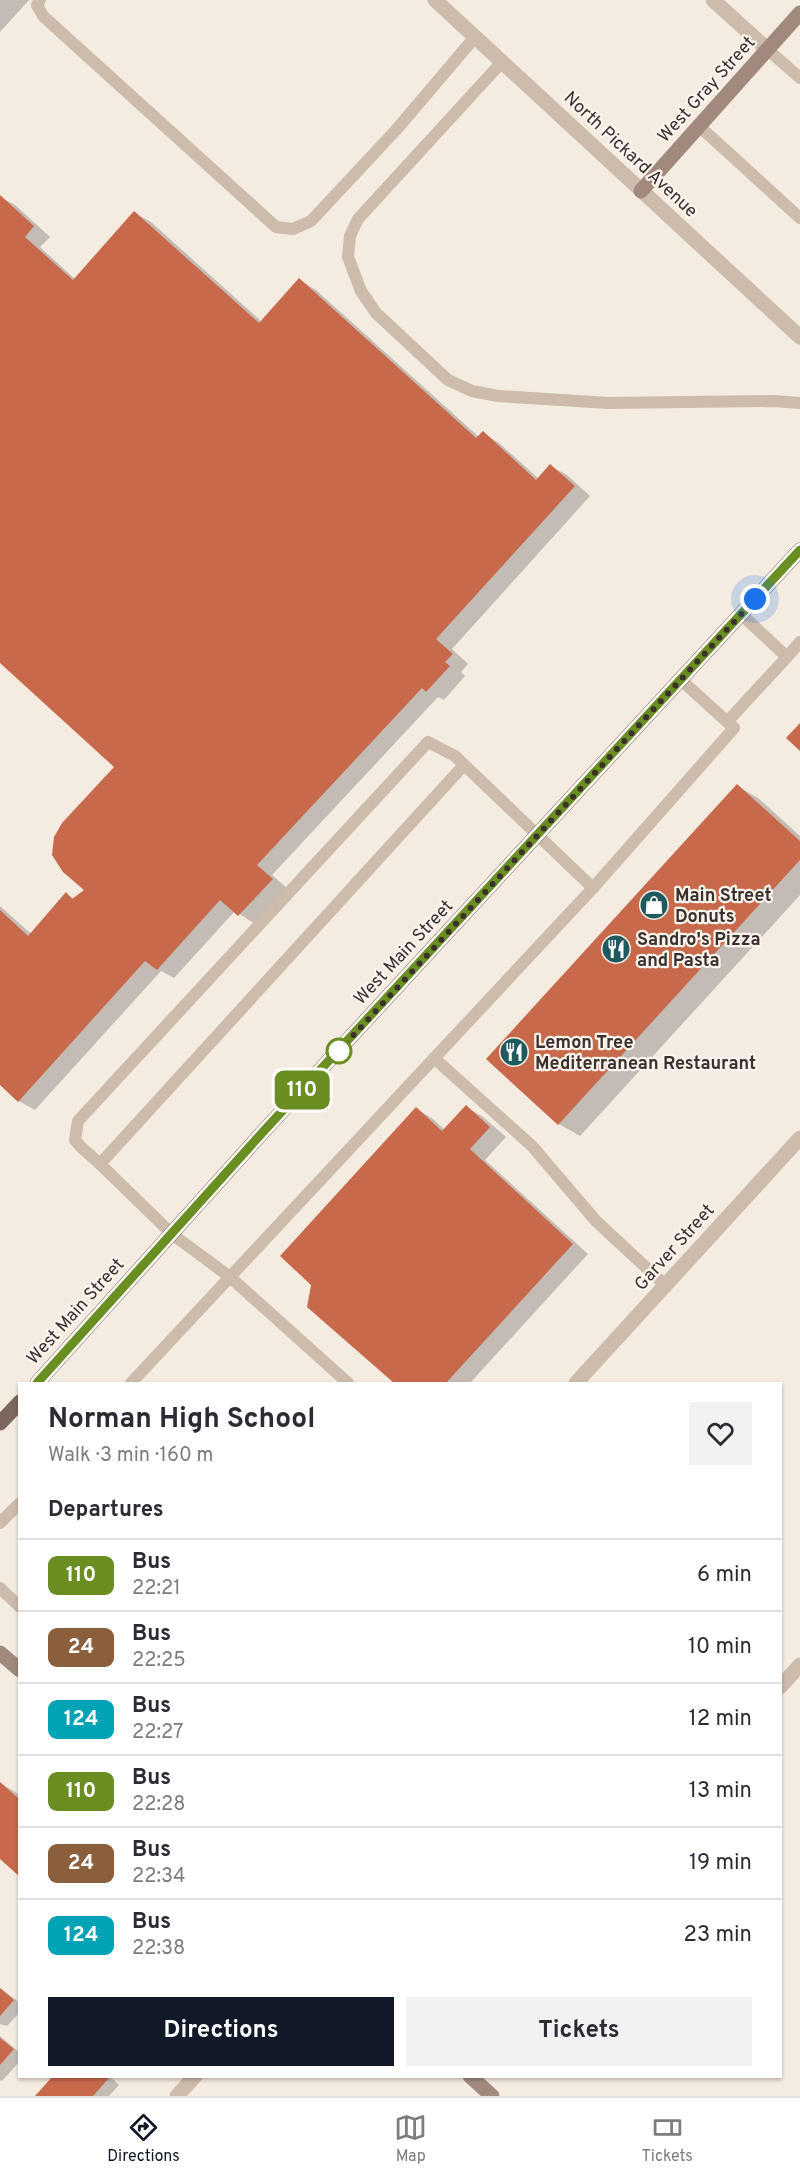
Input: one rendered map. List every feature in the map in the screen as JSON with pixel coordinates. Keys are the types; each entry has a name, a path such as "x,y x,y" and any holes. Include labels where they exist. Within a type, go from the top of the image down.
{"main road":[{"name":"West Main Street","path":"38,1382 799,553"},
{"path":"0,1423 18,1404"}],"street":[{"name":"North Pickard Avenue","path":"435,0 800,336"},
{"path":"713,0 767,49"},
{"name":"West Gray Street","path":"641,191 800,13"},
{"name":"Garver Street","path":"577,1382 800,1138"},
{"path":"0,1653 18,1668"},
{"path":"782,1685 800,1665"},
{"path":"177,2096 193,2078"},
{"path":"472,2078 492,2096"}],"lane":[{"path":"40,0 38,5 43,16 77,47 276,227 293,229 311,221 396,130 475,37"},
{"path":"767,49 800,78"},
{"path":"502,62 358,219 350,236 348,258 361,291 376,313 448,380 472,391 498,396 608,403 774,401 800,403"},
{"path":"699,126 800,218"},
{"path":"741,614 787,657"},
{"path":"727,722 800,642"},
{"path":"132,1382 593,888 734,728 681,680"},
{"path":"333,1378 230,1277 172,1234 75,1140 78,1121 428,742 455,756 593,888"},
{"path":"99,1164 464,765"},
{"path":"434,1058 532,1146 596,1221 665,1286"},
{"path":"0,1523 18,1505"},
{"path":"0,1588 18,1605"}],"building":[{"path":"0,195 34,226 25,237 73,280 134,211 259,323 299,278 476,438 483,431 536,480 550,464 575,486 436,639 453,654 445,662 450,666 426,692 422,688 257,865 273,879 238,916 220,900 157,970 145,961 18,1102 0,1085 0,910 28,936 66,892 72,899 84,890 63,872 52,855 54,837 62,823 114,767 0,663"},
{"path":"800,723 800,751 786,738"},
{"path":"737,784 800,841 800,860 558,1125 486,1059"},
{"path":"466,1105 490,1127 470,1149 573,1244 447,1382 393,1382 307,1307 311,1285 280,1256 416,1107 442,1131"},
{"path":"0,1782 18,1798 18,1875 0,1859"},
{"path":"0,1988 14,2000 0,2016"},
{"path":"0,2038 14,2049 0,2065"},
{"path":"51,2078 109,2078 93,2096 35,2096"}],"bus line":[{"name":"110","path":"38,1382 262,1133 800,550"}],"place":[{"name":"Main Street Donuts","path":"654,905"},
{"name":"Sandro's Pizza and Pasta","path":"616,949"},
{"name":"Lemon Tree Mediterranean Restaurant","path":"514,1052"}],"route":[{"path":"339,1051 755,599"}]}
